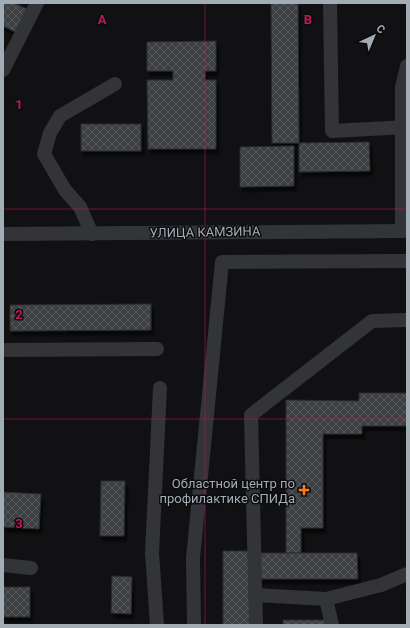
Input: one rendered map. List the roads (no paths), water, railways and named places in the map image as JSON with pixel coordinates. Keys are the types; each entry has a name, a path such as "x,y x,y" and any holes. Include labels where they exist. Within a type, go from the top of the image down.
{"street":[{"path":"3,70 37,3"},
{"path":"330,3 332,131 405,127"},
{"path":"404,231 405,127 402,87 407,66"},
{"path":"92,234 80,207 65,190 44,154 50,133 60,116 115,84"},
{"name":"УЛИЦА КАМЗИНА","path":"3,234 404,231"},
{"path":"194,625 193,558 222,262 407,261"},
{"path":"256,625 251,415 372,321 407,320"},
{"path":"3,350 157,349"},
{"path":"157,625 152,553 160,388"},
{"path":"3,565 31,568"},
{"path":"255,595 326,599 381,584 407,574"},
{"path":"326,599 332,625"}],"place":[{"name":"Областной центр по профилактике СПИДа","path":"304,490"}]}
